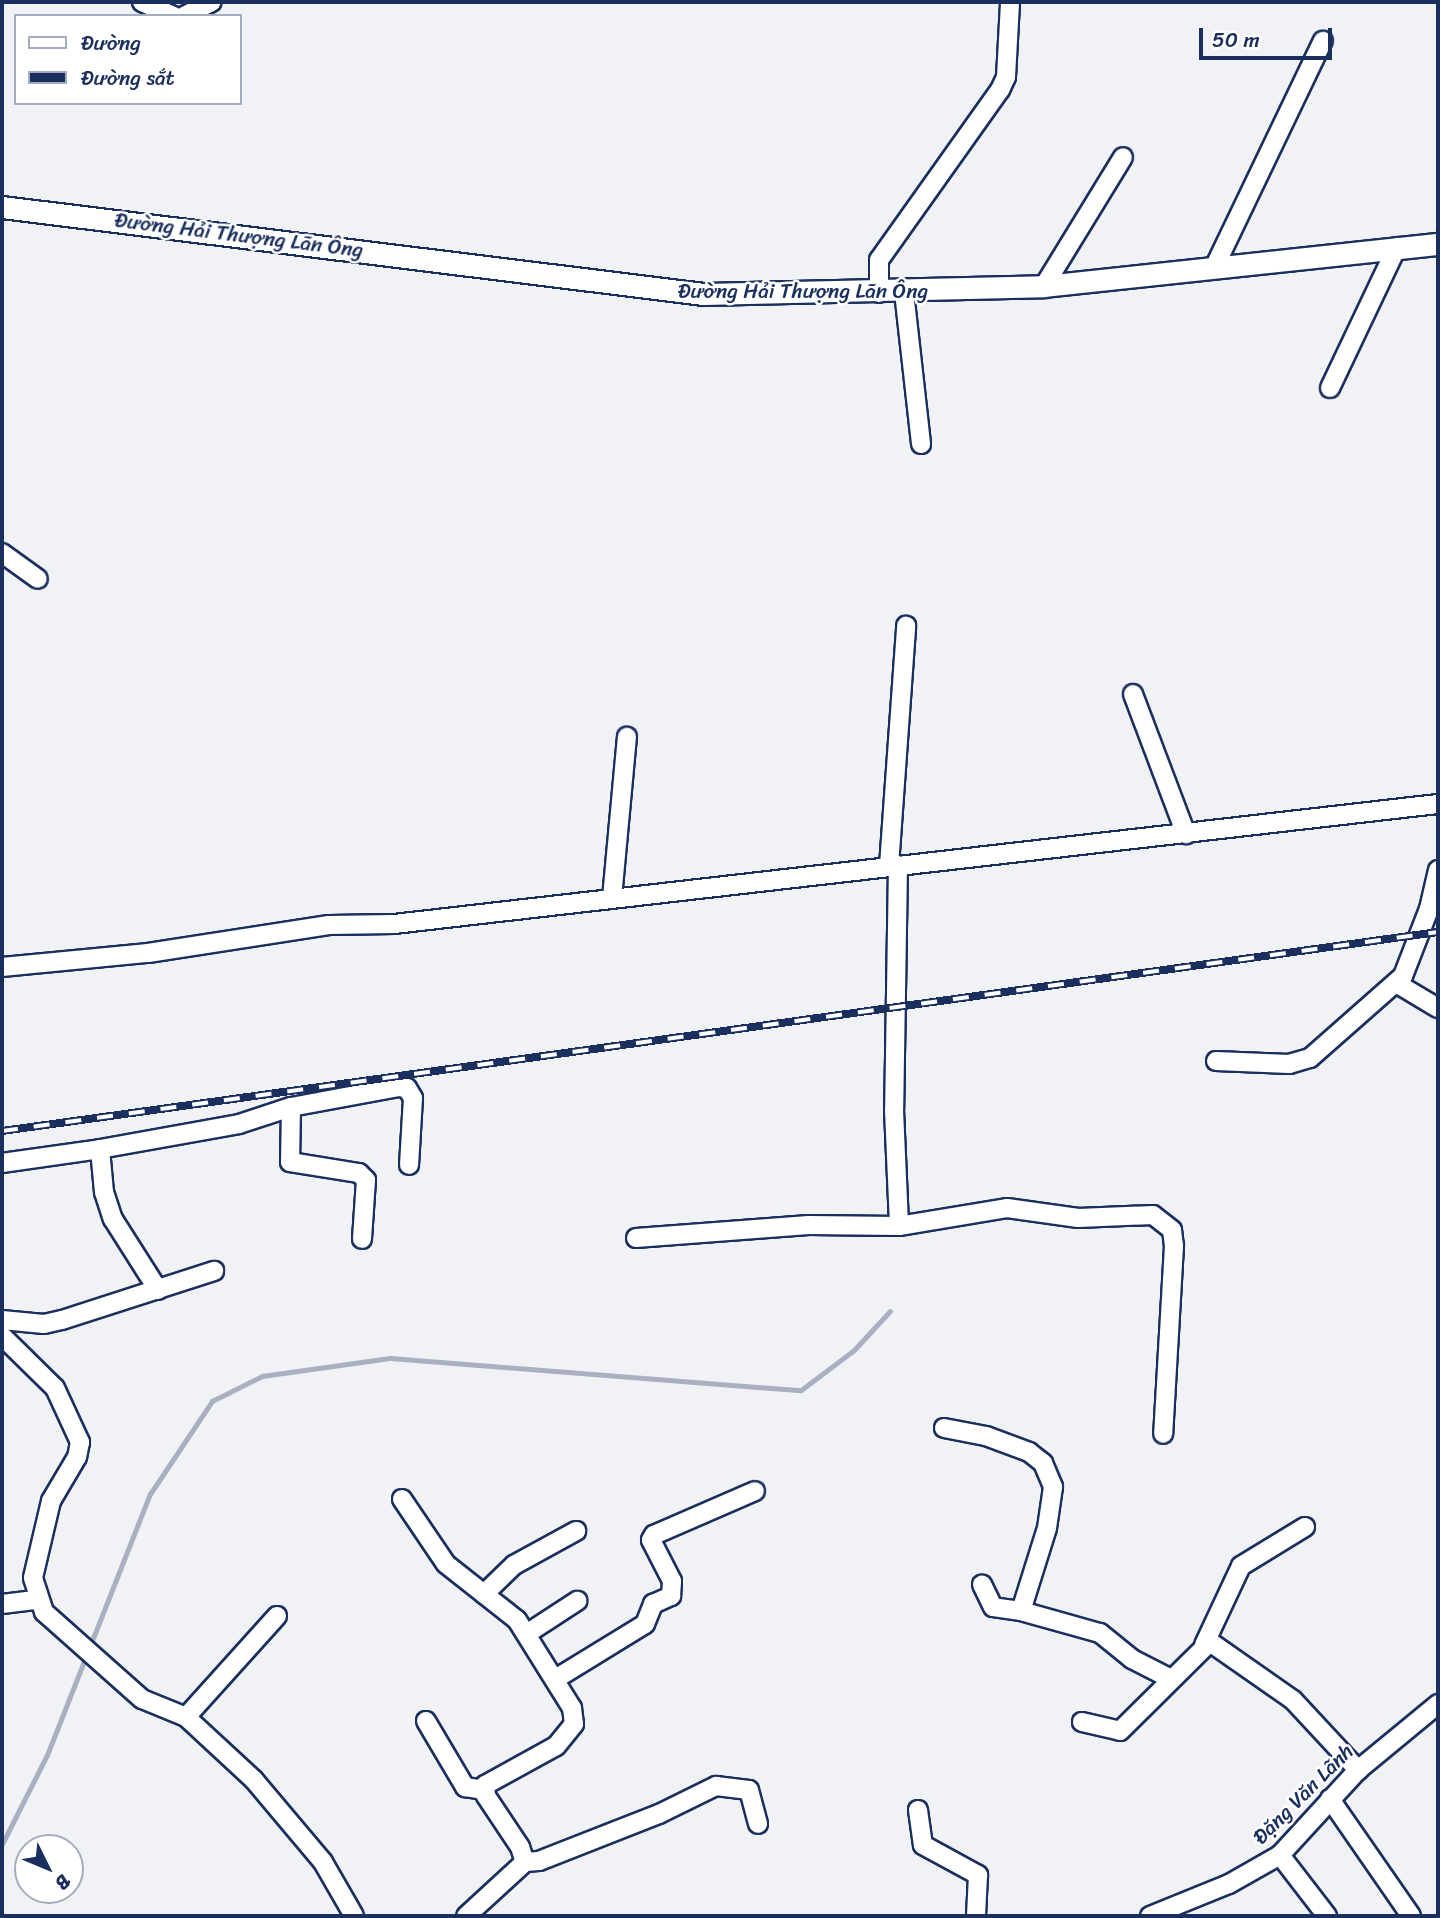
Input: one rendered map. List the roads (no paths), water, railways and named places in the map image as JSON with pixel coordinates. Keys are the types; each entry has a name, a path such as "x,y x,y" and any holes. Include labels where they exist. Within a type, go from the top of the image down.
{"street":[{"path":"142,2 169,14"},
{"path":"188,14 212,2"},
{"path":"878,293 879,260 1000,90 1006,77 1010,2"},
{"path":"1214,268 1323,41"},
{"path":"1044,286 1123,157"},
{"name":"Đường Hải Thượng Lãn Ông","path":"2,207 690,293 878,293 1044,286 1438,244"},
{"path":"1330,388 1397,247"},
{"path":"904,292 921,444"},
{"path":"2,553 38,579"},
{"path":"900,1226 894,1110 893,866 906,626"},
{"path":"1133,694 1186,834"},
{"path":"612,898 626,737"},
{"path":"2,967 148,953 329,925 394,924 1438,804"},
{"path":"1216,1061 1305,1061 1396,983 1409,966 1438,870"},
{"path":"1396,983 1438,1008"},
{"path":"2,1163 239,1124 290,1107 407,1088 413,1098 409,1165"},
{"path":"290,1107 290,1162 363,1175 362,1239"},
{"path":"100,1149 104,1192 113,1219 158,1290"},
{"path":"636,1238 809,1225 900,1226 1007,1208 1078,1218 1153,1215 1164,1221 1172,1230 1174,1246 1163,1434"},
{"path":"2,1320 53,1322 214,1271"},
{"path":"2,1336 55,1388 80,1442 77,1457 47,1513 33,1578 37,1600 52,1622 132,1692 186,1717 286,1815 335,1879 354,1916"},
{"path":"944,1428 986,1436 1029,1452 1048,1471 1053,1487 1047,1528 1021,1611"},
{"path":"557,1678 645,1625 653,1604 671,1596 672,1581 651,1540 654,1535 755,1491"},
{"path":"402,1499 446,1564 528,1633 557,1678 572,1708 574,1724 565,1738 489,1781 485,1790"},
{"path":"1082,1723 1120,1731 1205,1645 1241,1566 1305,1527"},
{"path":"484,1594 514,1565 576,1531"},
{"path":"982,1584 993,1607 1021,1611 1100,1633 1132,1659 1171,1679"},
{"path":"2,1605 37,1600"},
{"path":"528,1633 577,1601"},
{"path":"186,1717 277,1616"},
{"path":"1205,1645 1217,1644 1293,1700 1358,1770"},
{"name":"Đặng Văn Lãnh","path":"1150,1916 1229,1884 1280,1855 1358,1770 1438,1704"},
{"path":"426,1721 465,1787 485,1790 520,1847 525,1862"},
{"path":"467,1916 525,1862 539,1861 659,1814 716,1786 749,1790 758,1824"},
{"path":"1330,1799 1411,1916"},
{"path":"918,1810 923,1845 978,1875 976,1916"},
{"path":"1280,1855 1327,1916"}],"waterway":[{"path":"2,1844 47,1755 150,1494 212,1401 262,1376 390,1358 801,1390 854,1350 890,1311"}],"railway":[{"path":"2,1131 1438,932"}]}
